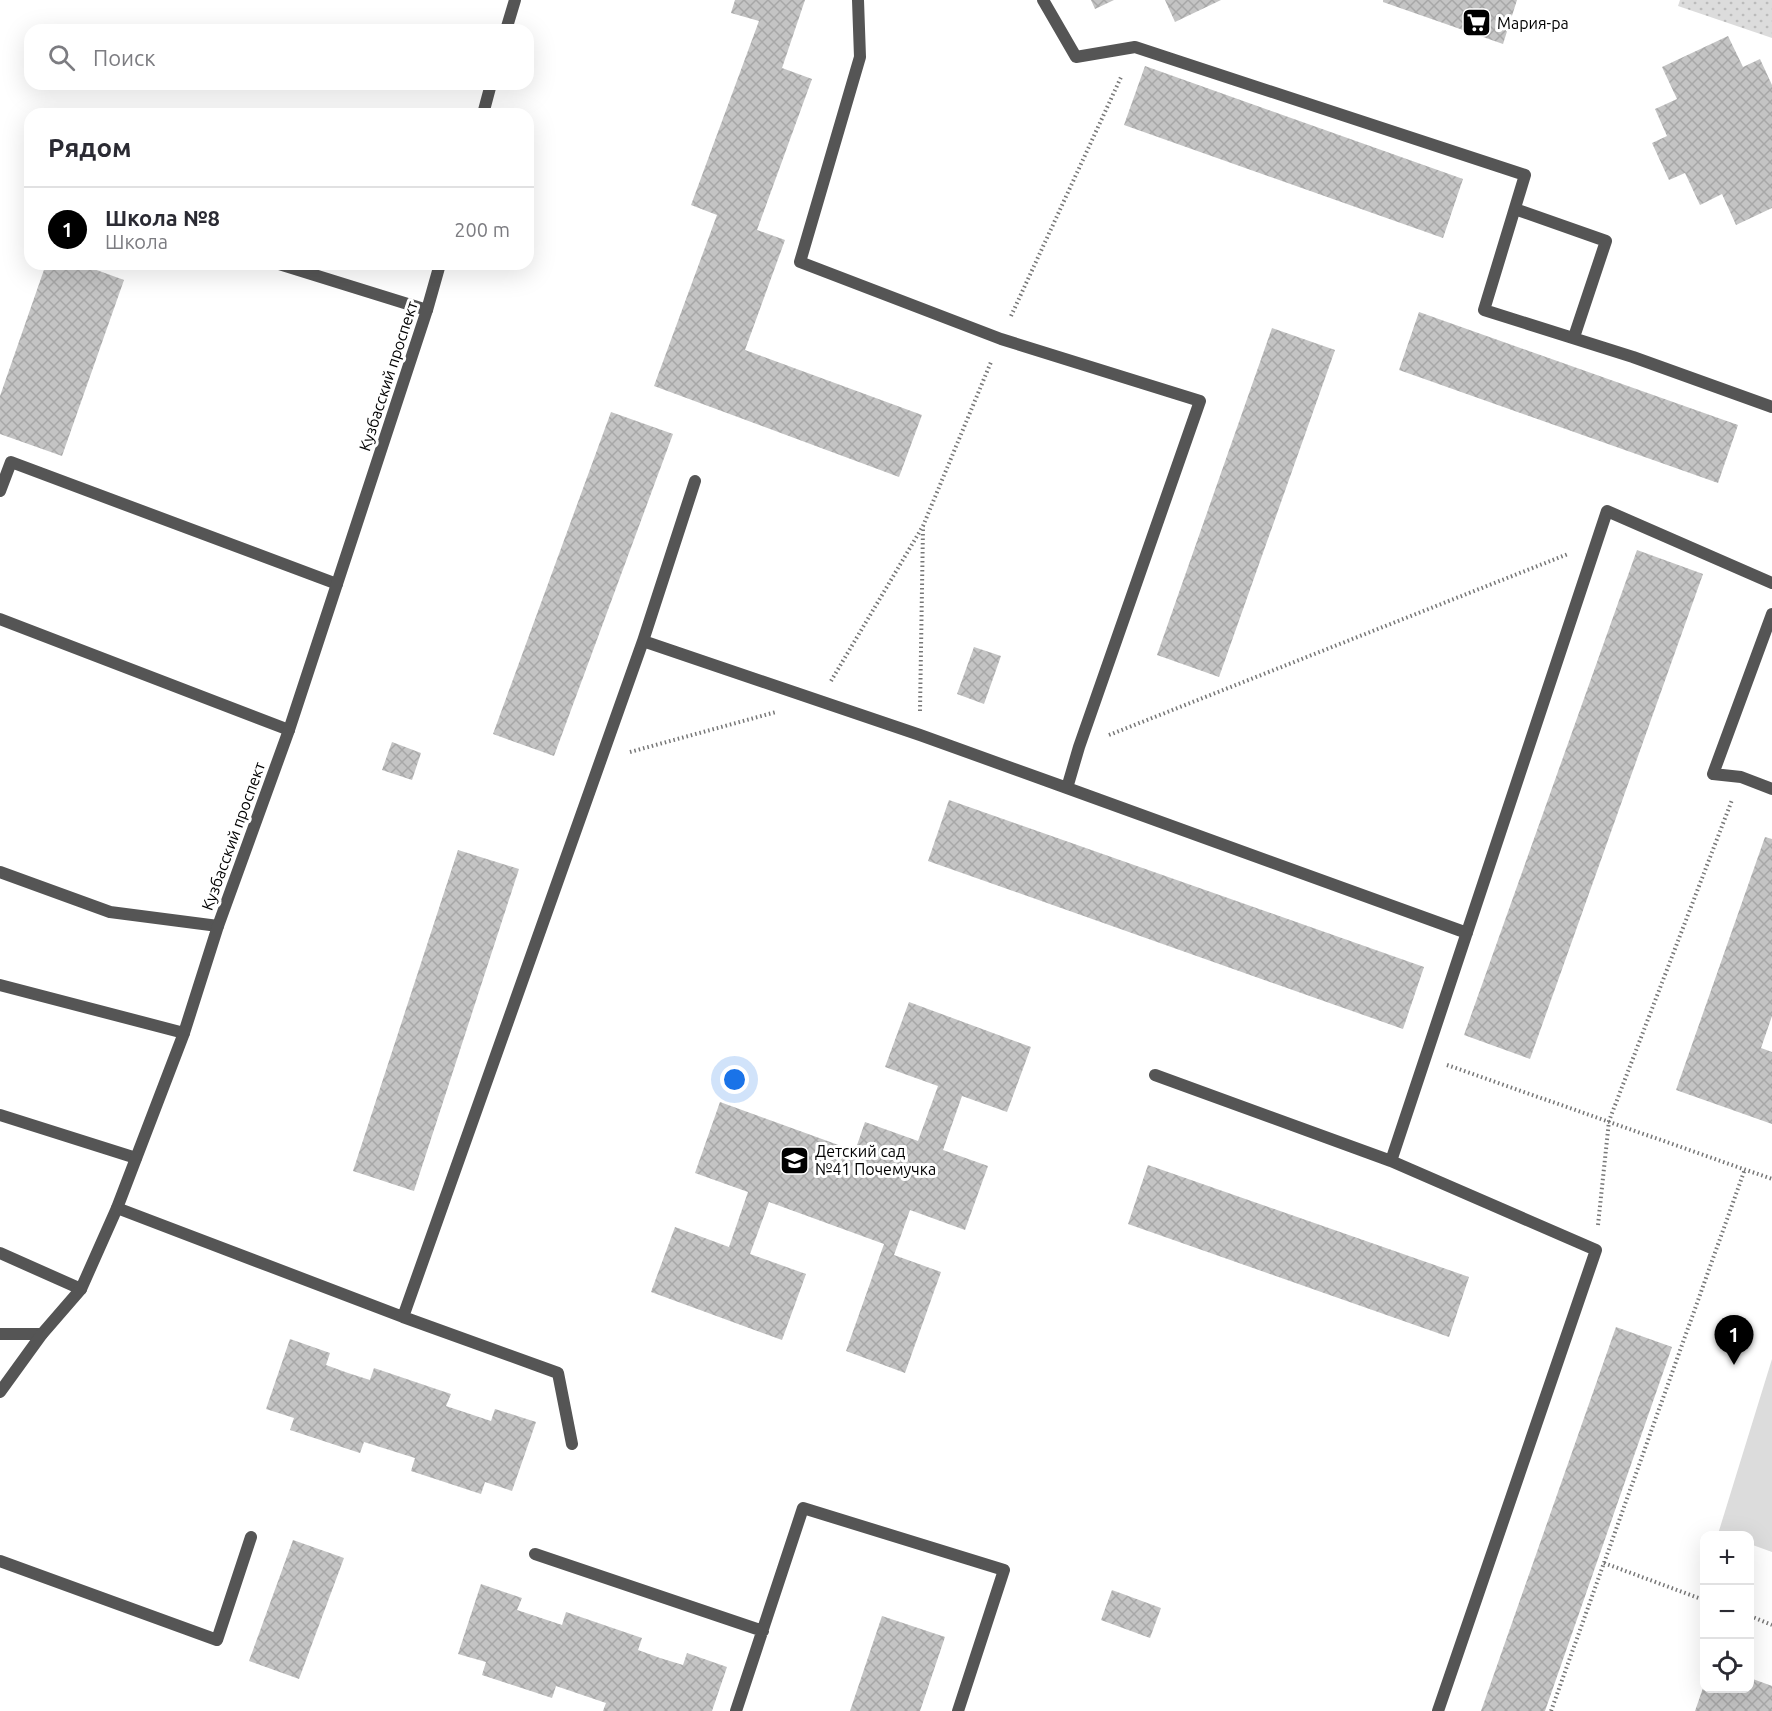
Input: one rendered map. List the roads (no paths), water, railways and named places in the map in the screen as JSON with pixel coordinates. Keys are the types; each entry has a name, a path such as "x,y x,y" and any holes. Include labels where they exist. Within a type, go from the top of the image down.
{"street":[{"path":"508,24 515,0"},
{"path":"858,0 860,57 800,262 1001,339 1200,401 1079,747 1067,788"},
{"path":"1043,0 1076,57 1135,47 1525,175 1484,310 1574,337 1772,407"},
{"path":"485,108 489,90"},
{"path":"1515,209 1606,241 1574,337"},
{"path":"298,270 427,310"},
{"name":"Кузбасский проспект","path":"0,1392 42,1334 81,1289 117,1208 184,1033 218,926 289,730 438,270"},
{"path":"0,492 11,462 338,584"},
{"path":"403,1317 602,759 695,482"},
{"path":"1391,1161 1607,511 1772,583"},
{"path":"1772,614 1713,774 1741,777 1772,789"},
{"path":"0,619 289,730"},
{"path":"643,641 920,735 1467,933"},
{"path":"0,872 110,912 218,926"},
{"path":"0,985 184,1033"},
{"path":"1155,1075 1391,1161 1596,1250 1438,1711"},
{"path":"0,1115 136,1158"},
{"path":"117,1208 403,1317 558,1373 572,1444"},
{"path":"0,1253 81,1289"},
{"path":"0,1334 42,1334"},
{"path":"736,1711 802,1508 1004,1570 958,1711"},
{"path":"0,1561 217,1640 251,1537"},
{"path":"535,1554 763,1631"}],"place":[{"name":"Мария-ра","path":"1476,23"},
{"name":"Детский сад №41 Почемучка","path":"794,1160"},
{"name":"Школа №8","path":"1734,1365"}]}
